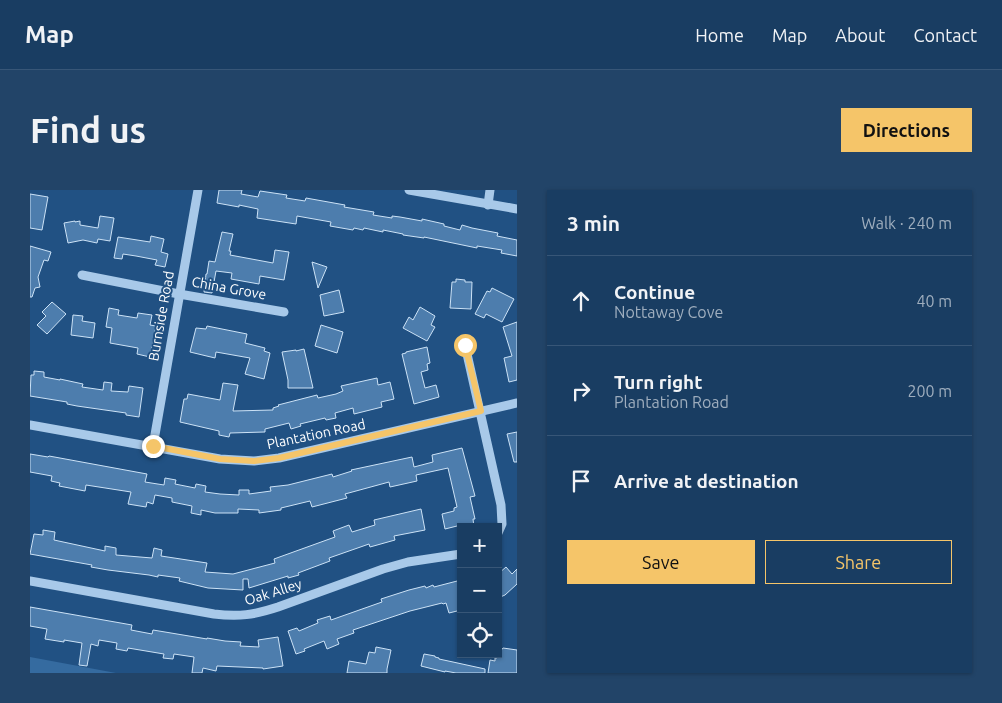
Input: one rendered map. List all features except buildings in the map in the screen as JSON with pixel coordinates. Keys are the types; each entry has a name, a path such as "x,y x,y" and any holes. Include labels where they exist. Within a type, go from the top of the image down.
{"street":[{"name":"Burnside Road","path":"153,446 198,190"},
{"path":"409,190 517,210"},
{"path":"488,205 490,190"},
{"name":"China Grove","path":"82,275 284,312"},
{"path":"465,345 501,505 502,523"},
{"name":"Plantation Road","path":"30,425 220,459 254,461 279,458 517,403"},
{"name":"Oak Alley","path":"30,581 214,614 248,616 383,569 408,562 457,555"}],"shaded area":[{"path":"30,657 116,673 30,673"}],"route":[{"path":"153,446 220,459 254,461 279,458 481,411 465,345"}]}
